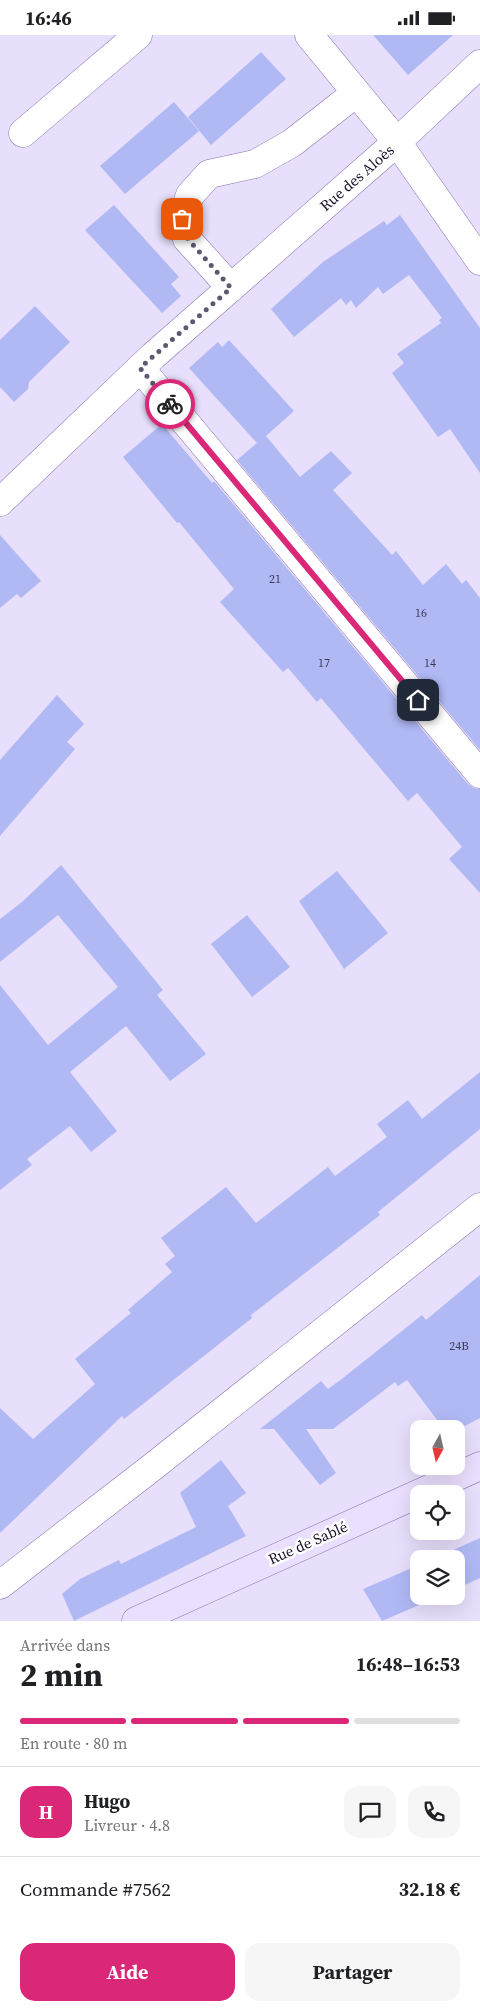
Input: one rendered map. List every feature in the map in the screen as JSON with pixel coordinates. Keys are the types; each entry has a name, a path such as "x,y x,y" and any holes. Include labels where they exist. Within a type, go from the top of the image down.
{"main road":[{"name":"Rue de Sablé","path":"136,1621 480,1466"}],"street":[{"path":"23,133 138,35"},
{"path":"309,35 397,142 480,261"},
{"name":"Rue des Aloès","path":"0,502 140,368 397,142 480,64"},
{"path":"231,288 188,239 182,219 190,195 209,174 255,164 292,143 356,93"},
{"path":"140,368 480,774"},
{"path":"0,1585 155,1465 480,1207"}],"building":[{"path":"373,35 453,35 408,75"},
{"path":"261,52 286,79 211,145 188,117"},
{"path":"174,102 199,131 125,194 100,166"},
{"path":"114,205 179,277 171,284 181,296 162,313 85,230"},
{"path":"400,215 480,328 480,473 450,429 438,437 392,373 404,363 397,354 441,323 439,320 442,318 409,275 383,294 378,287 356,308 351,300 346,305 341,298 294,337 271,309 323,262 384,221 387,225"},
{"path":"35,306 70,342 29,382 28,389 14,402 0,387 0,340"},
{"path":"229,340 294,411 266,436 300,477 331,451 352,473 333,490 392,555 396,551 423,585 446,564 462,584 466,580 480,598 480,750 237,460 257,443 189,368 218,342 222,347"},
{"path":"162,424 212,483 214,481 468,784 480,789 480,893 449,859 462,847 417,793 408,801 321,698 317,702 288,668 283,672 220,602 234,589 123,457"},
{"path":"0,535 41,581 21,598 17,594 0,608"},
{"path":"57,695 84,724 67,742 75,749 0,836 0,760"},
{"path":"61,865 163,990 157,995 206,1054 170,1081 126,1026 70,1072 117,1131 91,1152 70,1126 27,1159 32,1165 0,1190 0,985 48,1045 118,987 58,915 0,962 0,919 22,902"},
{"path":"337,871 388,933 344,969 299,901"},
{"path":"247,915 290,967 252,997 211,944"},
{"path":"480,1072 480,1129 378,1212 380,1215 251,1315 252,1318 124,1419 122,1416 0,1533 0,1408 33,1439 95,1384 75,1359 131,1313 128,1310 172,1272 165,1264 175,1256 161,1238 226,1187 256,1223 328,1167 335,1176 387,1137 377,1124 408,1100 422,1119"},
{"path":"480,1275 480,1418 465,1426 465,1420 437,1420 407,1380 398,1386 395,1382 333,1429 306,1429 336,1473 320,1485 274,1429 260,1429 321,1381 328,1389 422,1315 426,1320"},
{"path":"221,1460 246,1493 228,1506 246,1536 74,1621 62,1594 80,1579 119,1560 121,1564 196,1527 180,1493"},
{"path":"480,1538 480,1578 465,1585 465,1550 453,1550"},
{"path":"410,1569 410,1605 419,1605 382,1621 363,1589"}],"way so far":[{"path":"170,404 140,368 231,288 188,239 182,219"}],"route":[{"path":"170,404 418,700"}]}
